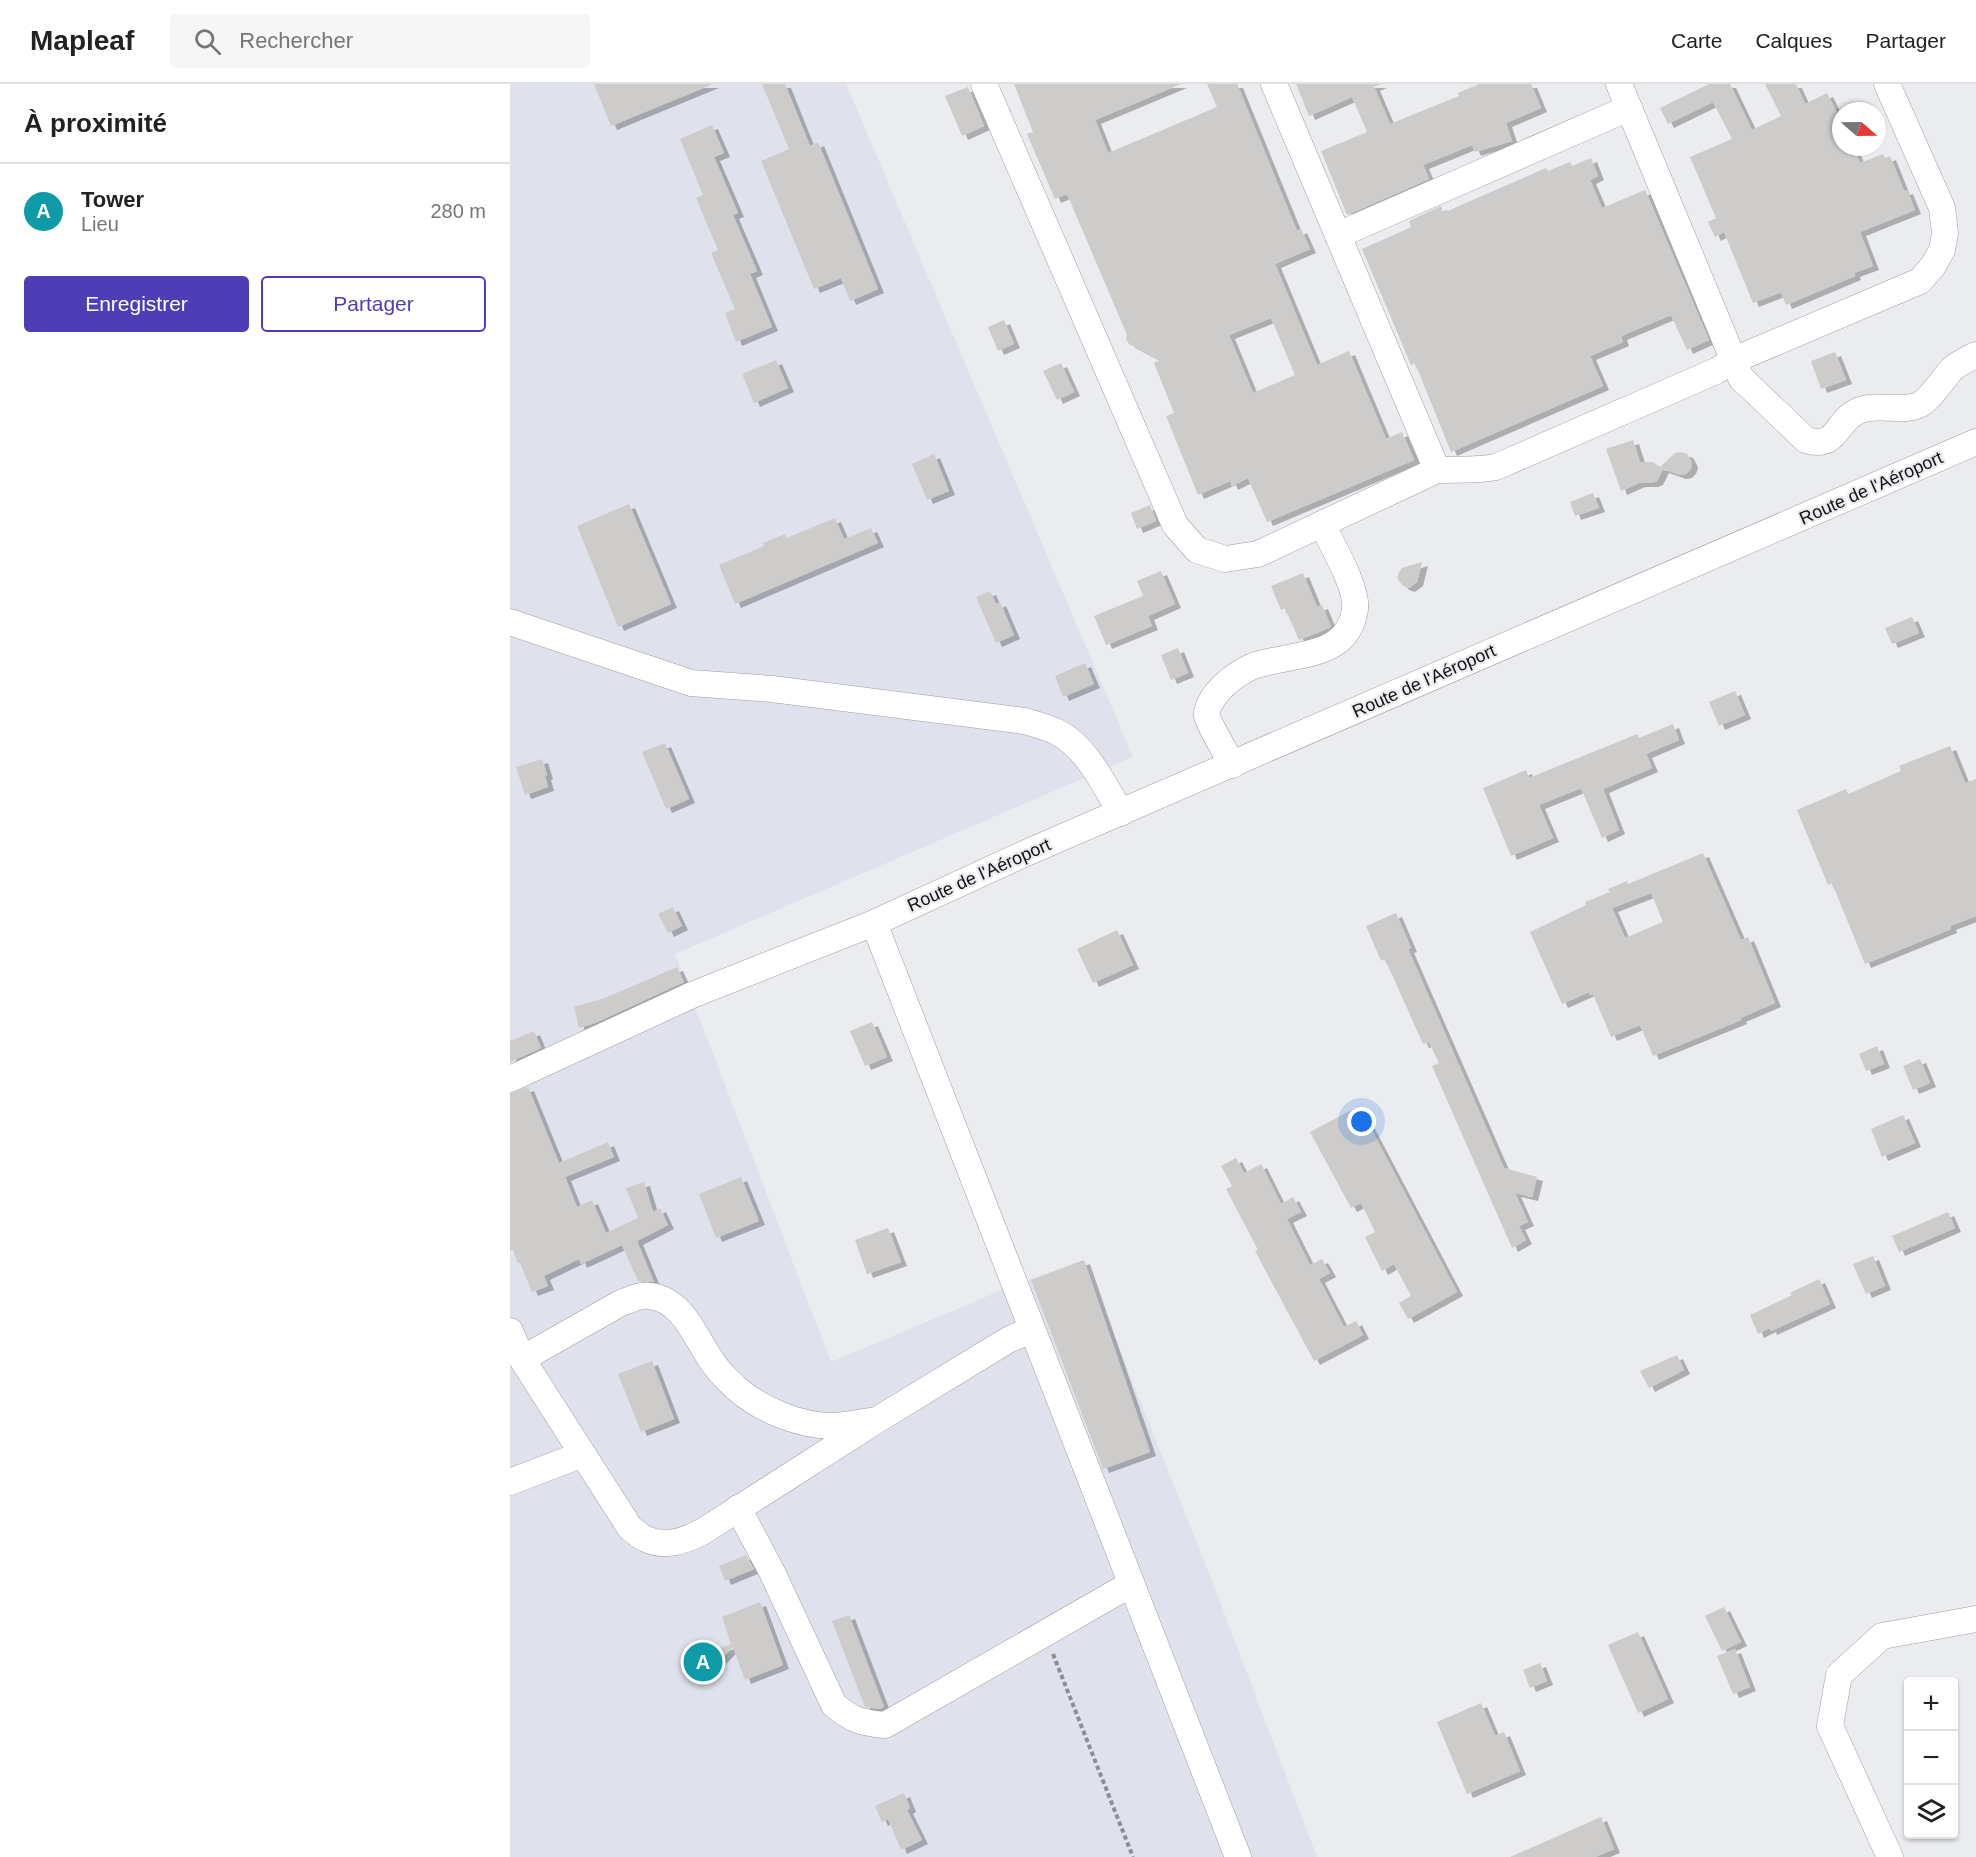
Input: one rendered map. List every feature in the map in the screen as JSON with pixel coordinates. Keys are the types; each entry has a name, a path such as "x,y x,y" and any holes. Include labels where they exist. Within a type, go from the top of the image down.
{"street":[{"path":"984,84 1175,525 1197,550 1225,559 1258,554 1437,470 1476,471 1496,467 1716,371 1734,360 1920,281 1933,266 1942,250 1945,233 1942,208 1887,84"},
{"path":"1274,84 1437,470"},
{"path":"1619,84 1741,378 1806,440 1816,444 1825,442 1855,412 1873,406 1910,408 1923,403 1954,367 1976,355"},
{"path":"1338,235 1629,108"},
{"name":"Route de l'Aéroport","path":"510,1079 692,995 874,923 1026,853 1976,442"},
{"path":"1232,765 1207,716 1209,705 1217,693 1227,683 1251,667 1326,649 1342,639 1350,626 1355,608 1353,590 1322,524"},
{"path":"510,622 691,683 772,689 1025,721 1057,732 1077,747 1097,773 1121,813"},
{"path":"874,923 1238,1857"},
{"path":"522,1359 619,1304 636,1297 650,1295 668,1302 685,1318 717,1368 738,1389 769,1410 798,1420 833,1426 877,1420"},
{"path":"510,1331 522,1359 630,1528 646,1539 668,1543 681,1542 702,1532 877,1420 1008,1340 1032,1329"},
{"path":"510,1482 583,1454"},
{"path":"738,1508 772,1572 834,1706 849,1718 866,1724 885,1725 1131,1584"},
{"path":"1890,1857 1830,1726 1839,1674 1882,1636 1976,1619"}],"path":[{"path":"1045,1634 1133,1857"}],"shaded area":[{"path":"510,84 846,84 1133,757 675,954 831,1362 1014,1285 1084,1260 1212,1581 1317,1857 510,1857"}],"building":[{"path":"594,84 713,84 611,126"},
{"path":"762,84 785,84 810,146 818,142 878,289 850,301 841,278 814,289 761,161 789,149"},
{"path":"1014,84 1181,84 1095,120 1108,153 1217,107 1207,84 1237,84 1297,231 1301,229 1310,249 1275,264 1317,365 1349,351 1386,439 1402,432 1414,460 1267,522 1248,478 1232,486 1230,481 1198,495 1166,416 1174,413 1154,363 1160,360 1129,344 1126,339 1127,335 1067,194 1055,199 1027,134 1033,132","holes":["1271,318 1295,375 1253,393 1229,335"]},
{"path":"1296,84 1381,84 1374,87 1390,124 1459,96 1458,93 1479,84 1531,84 1541,108 1506,123 1512,141 1475,152 1472,145 1423,165 1429,179 1347,215 1321,151 1367,132 1352,97 1309,116"},
{"path":"1709,84 1730,84 1752,130 1781,116 1765,84 1796,84 1805,104 1827,93 1832,103 1832,156 1857,156 1860,163 1878,156 1885,158 1890,156 1904,191 1907,190 1915,210 1860,232 1873,266 1786,305 1781,292 1753,303 1724,232 1715,237 1708,222 1716,218 1690,157 1732,139 1713,102 1668,124 1660,108"},
{"path":"968,87 984,126 962,136 945,96"},
{"path":"712,125 724,153 714,157 738,213 733,215 757,271 750,274 772,327 736,342 725,313 735,309 711,253 718,250 696,198 703,195 680,139"},
{"path":"1591,158 1598,176 1590,180 1602,208 1645,190 1709,340 1687,350 1671,315 1621,336 1623,342 1590,356 1603,386 1451,452 1415,363 1411,365 1362,249 1411,227 1409,221 1441,206 1443,213 1546,168 1548,171 1570,162 1572,166"},
{"path":"1004,320 1014,344 998,351 988,327"},
{"path":"1835,352 1846,380 1821,389 1811,361"},
{"path":"776,360 788,388 754,403 742,374"},
{"path":"1061,363 1074,392 1057,400 1043,371"},
{"path":"1633,440 1640,462 1653,462 1660,467 1675,453 1681,452 1687,454 1690,459 1692,464 1690,470 1680,475 1663,469 1657,481 1639,483 1621,491 1606,449"},
{"path":"934,454 949,491 927,500 912,464"},
{"path":"1593,493 1599,508 1575,516 1570,502"},
{"path":"629,504 671,604 618,627 577,526"},
{"path":"1150,505 1156,521 1137,529 1131,513"},
{"path":"835,518 844,539 871,528 878,543 735,604 719,565 764,546 763,543 785,534 787,538"},
{"path":"1422,562 1417,582 1409,588 1403,586 1397,578 1402,568"},
{"path":"1161,571 1175,604 1148,616 1152,626 1106,645 1094,616 1143,596 1137,581"},
{"path":"1303,573 1317,607 1322,605 1331,627 1299,640 1285,608 1281,610 1271,586"},
{"path":"990,591 996,604 1000,602 1014,635 996,643 976,597"},
{"path":"1912,617 1919,633 1892,644 1885,628"},
{"path":"1178,648 1188,673 1171,680 1161,655"},
{"path":"1085,663 1094,684 1063,697 1055,676"},
{"path":"1735,691 1745,715 1719,726 1709,702"},
{"path":"1673,724 1679,740 1646,754 1652,768 1603,789 1619,830 1602,838 1581,788 1539,805 1553,838 1511,856 1483,788 1526,770 1529,778 1637,734 1639,738"},
{"path":"665,743 689,799 666,809 642,752"},
{"path":"1950,746 1965,783 1976,779 1976,916 1950,926 1951,929 1865,964 1832,883 1828,885 1797,810 1846,789 1848,794 1901,771 1899,766"},
{"path":"542,759 548,787 525,795 516,767"},
{"path":"1703,853 1741,940 1748,937 1775,1003 1740,1018 1741,1020 1653,1056 1640,1025 1611,1037 1593,994 1590,995 1589,992 1562,1004 1530,932 1586,905 1585,902 1610,892 1608,889 1627,881 1628,884","holes":["1651,893 1663,922 1625,938 1612,908"]},
{"path":"673,907 682,926 668,933 658,914"},
{"path":"1396,913 1411,948 1408,949 1504,1168 1537,1177 1532,1197 1515,1193 1528,1222 1519,1226 1526,1240 1512,1248 1432,1066 1439,1063 1429,1042 1423,1044 1385,959 1381,961 1366,926"},
{"path":"1117,930 1133,965 1093,983 1077,949"},
{"path":"677,967 684,982 595,1023 579,1028 574,1007 605,998"},
{"path":"872,1022 887,1057 865,1066 850,1031"},
{"path":"534,1031 541,1048 510,1062 510,1041"},
{"path":"1877,1046 1884,1064 1866,1071 1859,1054"},
{"path":"1920,1059 1930,1083 1913,1090 1903,1066"},
{"path":"528,1087 559,1163 608,1142 614,1157 565,1177 577,1207 592,1200 606,1233 638,1218 626,1188 644,1182 653,1212 660,1208 668,1225 637,1241 654,1282 638,1281 622,1245 581,1264 579,1259 544,1276 548,1286 532,1292 520,1263 513,1250 510,1250 510,1094"},
{"path":"1359,1106 1457,1292 1408,1319 1399,1303 1411,1296 1394,1264 1382,1271 1365,1237 1375,1232 1361,1203 1351,1208 1310,1132"},
{"path":"1903,1115 1915,1143 1882,1157 1871,1129"},
{"path":"1236,1158 1244,1173 1261,1164 1281,1204 1293,1197 1301,1212 1287,1219 1310,1265 1322,1259 1330,1273 1319,1279 1344,1327 1356,1321 1363,1335 1314,1361 1255,1251 1258,1250 1226,1189 1232,1186 1221,1166"},
{"path":"741,1177 759,1221 716,1238 699,1194"},
{"path":"1948,1212 1955,1228 1899,1252 1892,1236"},
{"path":"888,1228 901,1262 867,1274 855,1240"},
{"path":"1873,1256 1885,1286 1866,1294 1853,1264"},
{"path":"1084,1260 1150,1452 1103,1469 1031,1280"},
{"path":"1819,1279 1830,1304 1771,1331 1770,1328 1758,1334 1750,1315"},
{"path":"1677,1355 1684,1370 1649,1388 1640,1371"},
{"path":"652,1361 674,1419 641,1432 618,1374"},
{"path":"746,1555 754,1569 725,1581 719,1566"},
{"path":"760,1602 783,1665 745,1680 733,1647 709,1671 702,1673 695,1668 693,1660 697,1653 708,1653 731,1644 722,1617"},
{"path":"1724,1607 1741,1642 1722,1651 1705,1616"},
{"path":"849,1615 884,1707 879,1709 865,1707 832,1621"},
{"path":"1638,1632 1668,1699 1638,1713 1608,1645"},
{"path":"1735,1649 1750,1687 1733,1694 1717,1656"},
{"path":"1540,1663 1547,1681 1530,1688 1523,1670"},
{"path":"1481,1703 1495,1736 1504,1732 1520,1771 1467,1794 1437,1722"},
{"path":"904,1793 910,1808 907,1810 922,1840 901,1850 888,1819 882,1822 875,1806"},
{"path":"1601,1817 1614,1849 1595,1857 1510,1857"}],"place":[{"name":"Tower","path":"703,1662"}]}
